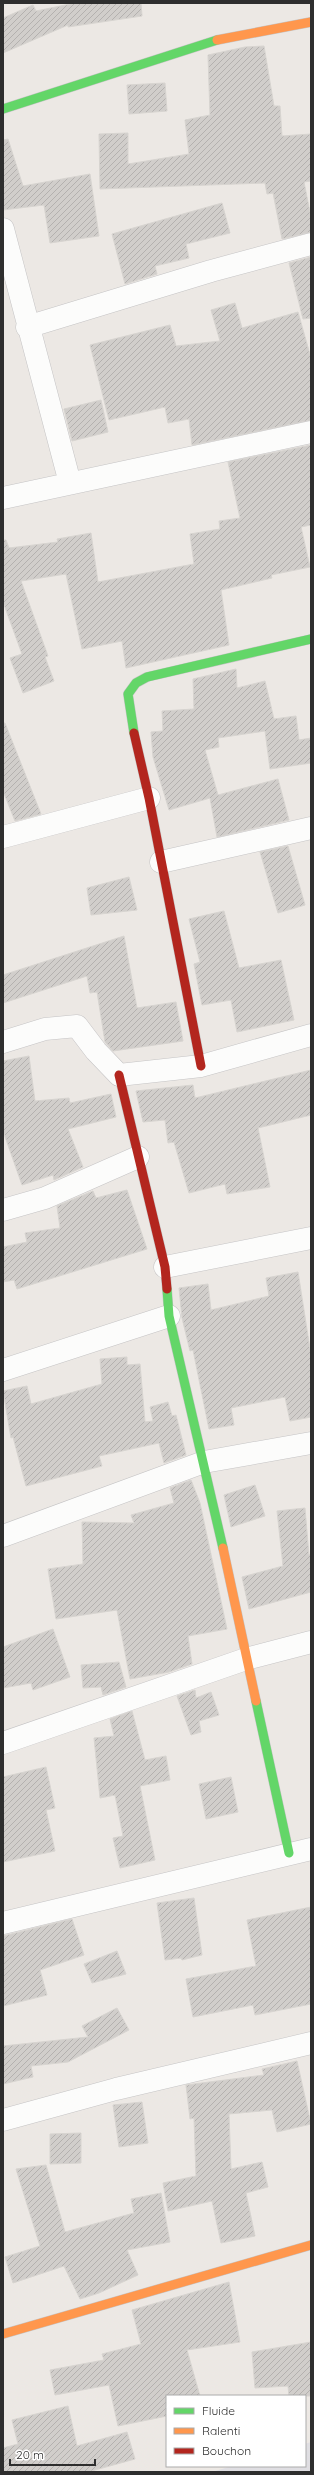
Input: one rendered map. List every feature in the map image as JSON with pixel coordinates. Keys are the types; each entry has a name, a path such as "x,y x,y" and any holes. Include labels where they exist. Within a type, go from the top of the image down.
{"street":[{"path":"3,109 209,41 311,22"},
{"path":"3,229 27,327 70,483"},
{"path":"27,327 210,271 311,244"},
{"path":"3,498 285,440 311,432"},
{"path":"201,1066 149,798 130,716 128,694 136,683 147,677 311,639"},
{"path":"3,837 149,798"},
{"path":"161,862 311,828"},
{"path":"3,1042 45,1029 77,1026 96,1051 119,1075 165,1267 169,1316 204,1462 289,1853"},
{"path":"119,1075 201,1066 311,1035"},
{"path":"3,1210 45,1198 138,1157"},
{"path":"165,1267 311,1238"},
{"path":"3,1370 169,1316"},
{"path":"3,1536 204,1462 311,1443"},
{"path":"3,1742 246,1659 311,1642"},
{"path":"3,1923 289,1853 311,1849"},
{"path":"3,2120 116,2089 311,2043"},
{"path":"3,2334 311,2245"}],"shaded area":[{"path":"311,2442 311,2472 212,2472 229,2467 306,2467 306,2444"}],"building":[{"path":"75,3 141,3 142,16 68,27 68,25 3,53 3,18 33,5 36,11"},
{"path":"264,46 274,106 280,106 282,136 311,134 311,181 304,182 311,217 311,232 282,239 273,193 267,194 265,183 100,189 99,134 128,133 128,164 189,154 185,120 210,115 208,55 245,47"},
{"path":"165,83 167,111 129,114 127,85"},
{"path":"8,139 23,186 90,174 99,236 50,243 44,205 3,210 3,140"},
{"path":"222,203 230,233 186,244 189,258 155,266 157,274 125,284 112,234"},
{"path":"311,257 311,318 303,319 289,263"},
{"path":"235,303 242,328 298,312 311,358 311,420 192,445 189,419 168,423 165,407 109,420 90,345 170,325 176,346 220,341 211,310"},
{"path":"101,400 108,432 72,441 64,409"},
{"path":"311,445 311,525 301,527 310,567 271,575 272,578 221,590 229,645 126,668 122,641 82,649 66,574 21,581 48,656 45,657 54,681 23,693 10,658 22,654 3,602 3,540 6,540 9,548 58,542 57,539 91,533 98,582 194,564 190,534 220,529 219,521 240,518 228,462"},
{"path":"236,669 237,688 265,681 274,719 296,716 299,740 311,738 311,763 270,769 265,731 218,738 219,747 205,750 218,795 278,779 289,820 217,837 210,798 169,810 153,757 151,732 163,731 162,711 194,709 193,679"},
{"path":"3,723 5,723 41,814 15,821 3,791"},
{"path":"288,846 305,905 278,913 260,852"},
{"path":"129,877 137,910 91,915 87,888"},
{"path":"224,911 239,968 281,960 294,1020 237,1032 231,1000 202,1005 194,964 200,962 189,919"},
{"path":"124,936 137,1008 176,1002 183,1041 113,1051 105,1042 97,992 90,993 87,976 3,1003 3,975"},
{"path":"29,1056 35,1101 69,1098 70,1103 111,1094 116,1117 68,1129 83,1167 54,1180 53,1175 22,1185 3,1131 3,1061"},
{"path":"311,1070 311,1115 258,1128 270,1187 227,1194 225,1184 189,1193 174,1142 168,1143 165,1120 143,1122 136,1091 193,1085 195,1098"},
{"path":"127,1190 147,1249 17,1289 14,1280 3,1282 3,1247 27,1242 25,1233 60,1228 57,1206 93,1191 96,1198"},
{"path":"298,1272 311,1355 311,1417 290,1421 285,1397 231,1408 234,1425 209,1429 193,1350 190,1351 182,1318 179,1288 208,1284 211,1310 269,1296 266,1278"},
{"path":"127,1357 127,1365 140,1364 145,1422 153,1421 150,1407 168,1402 172,1416 176,1415 186,1455 164,1463 159,1443 99,1456 102,1466 26,1486 13,1437 11,1438 3,1391 27,1386 31,1404 102,1384 100,1359"},
{"path":"191,1480 200,1503 227,1629 188,1636 192,1664 169,1672 130,1679 117,1610 56,1619 48,1569 83,1564 82,1522 134,1523 131,1515 174,1503 170,1488"},
{"path":"255,1485 265,1516 231,1527 224,1495"},
{"path":"305,1508 309,1555 311,1554 311,1592 249,1609 242,1577 283,1566 277,1511"},
{"path":"53,1629 70,1677 33,1690 31,1683 3,1688 3,1647"},
{"path":"119,1662 126,1687 103,1695 101,1687 83,1688 81,1665"},
{"path":"195,1690 196,1698 211,1692 219,1715 199,1721 201,1732 191,1735 177,1696"},
{"path":"132,1711 145,1760 166,1756 170,1780 140,1786 155,1860 120,1868 113,1838 123,1836 115,1795 100,1798 94,1738 114,1736 110,1719"},
{"path":"46,1767 55,1808 46,1810 55,1851 3,1862 3,1777"},
{"path":"231,1777 238,1812 206,1819 199,1784"},
{"path":"194,1898 202,1955 182,1960 181,1958 165,1960 157,1903"},
{"path":"311,1907 311,2004 255,2015 253,2005 193,2017 186,1979 256,1966 247,1920"},
{"path":"72,1919 84,1955 40,1970 47,1995 3,2006 3,1936"},
{"path":"117,1951 126,1974 92,1983 84,1964"},
{"path":"117,2008 129,2030 68,2062 31,2066 33,2077 3,2084 3,2046 88,2037 82,2026"},
{"path":"297,2061 311,2124 277,2132 272,2110 229,2114 231,2169 262,2162 268,2187 246,2193 255,2236 221,2243 212,2201 168,2211 163,2183 196,2176 194,2118 190,2119 186,2085 264,2075 262,2069"},
{"path":"142,2102 148,2143 119,2147 113,2105"},
{"path":"81,2133 81,2163 50,2164 50,2134"},
{"path":"46,2165 65,2232 134,2213 131,2199 161,2193 170,2242 127,2250 138,2275 99,2293 80,2299 64,2266 13,2283 5,2257 40,2246 16,2169"},
{"path":"229,2282 240,2342 187,2350 200,2395 166,2395 166,2416 118,2426 109,2385 55,2395 50,2370 104,2360 102,2354 141,2344 132,2310"},
{"path":"311,2342 311,2396 289,2395 288,2386 255,2388 252,2352"},
{"path":"68,2406 77,2446 127,2432 135,2459 88,2472 3,2472 3,2448 18,2444 12,2420"}],"traffic: fast":[{"path":"3,109 217,40"},
{"path":"134,733 128,694 136,683 147,677 311,639"},
{"path":"167,1289 169,1316 223,1548"},
{"path":"256,1701 289,1853"}],"traffic: slow":[{"path":"217,40 311,22"},
{"path":"223,1548 256,1701"},
{"path":"3,2334 311,2245"}],"traffic: jam":[{"path":"134,733 149,798 201,1066"},
{"path":"119,1075 165,1267 167,1289"}]}
